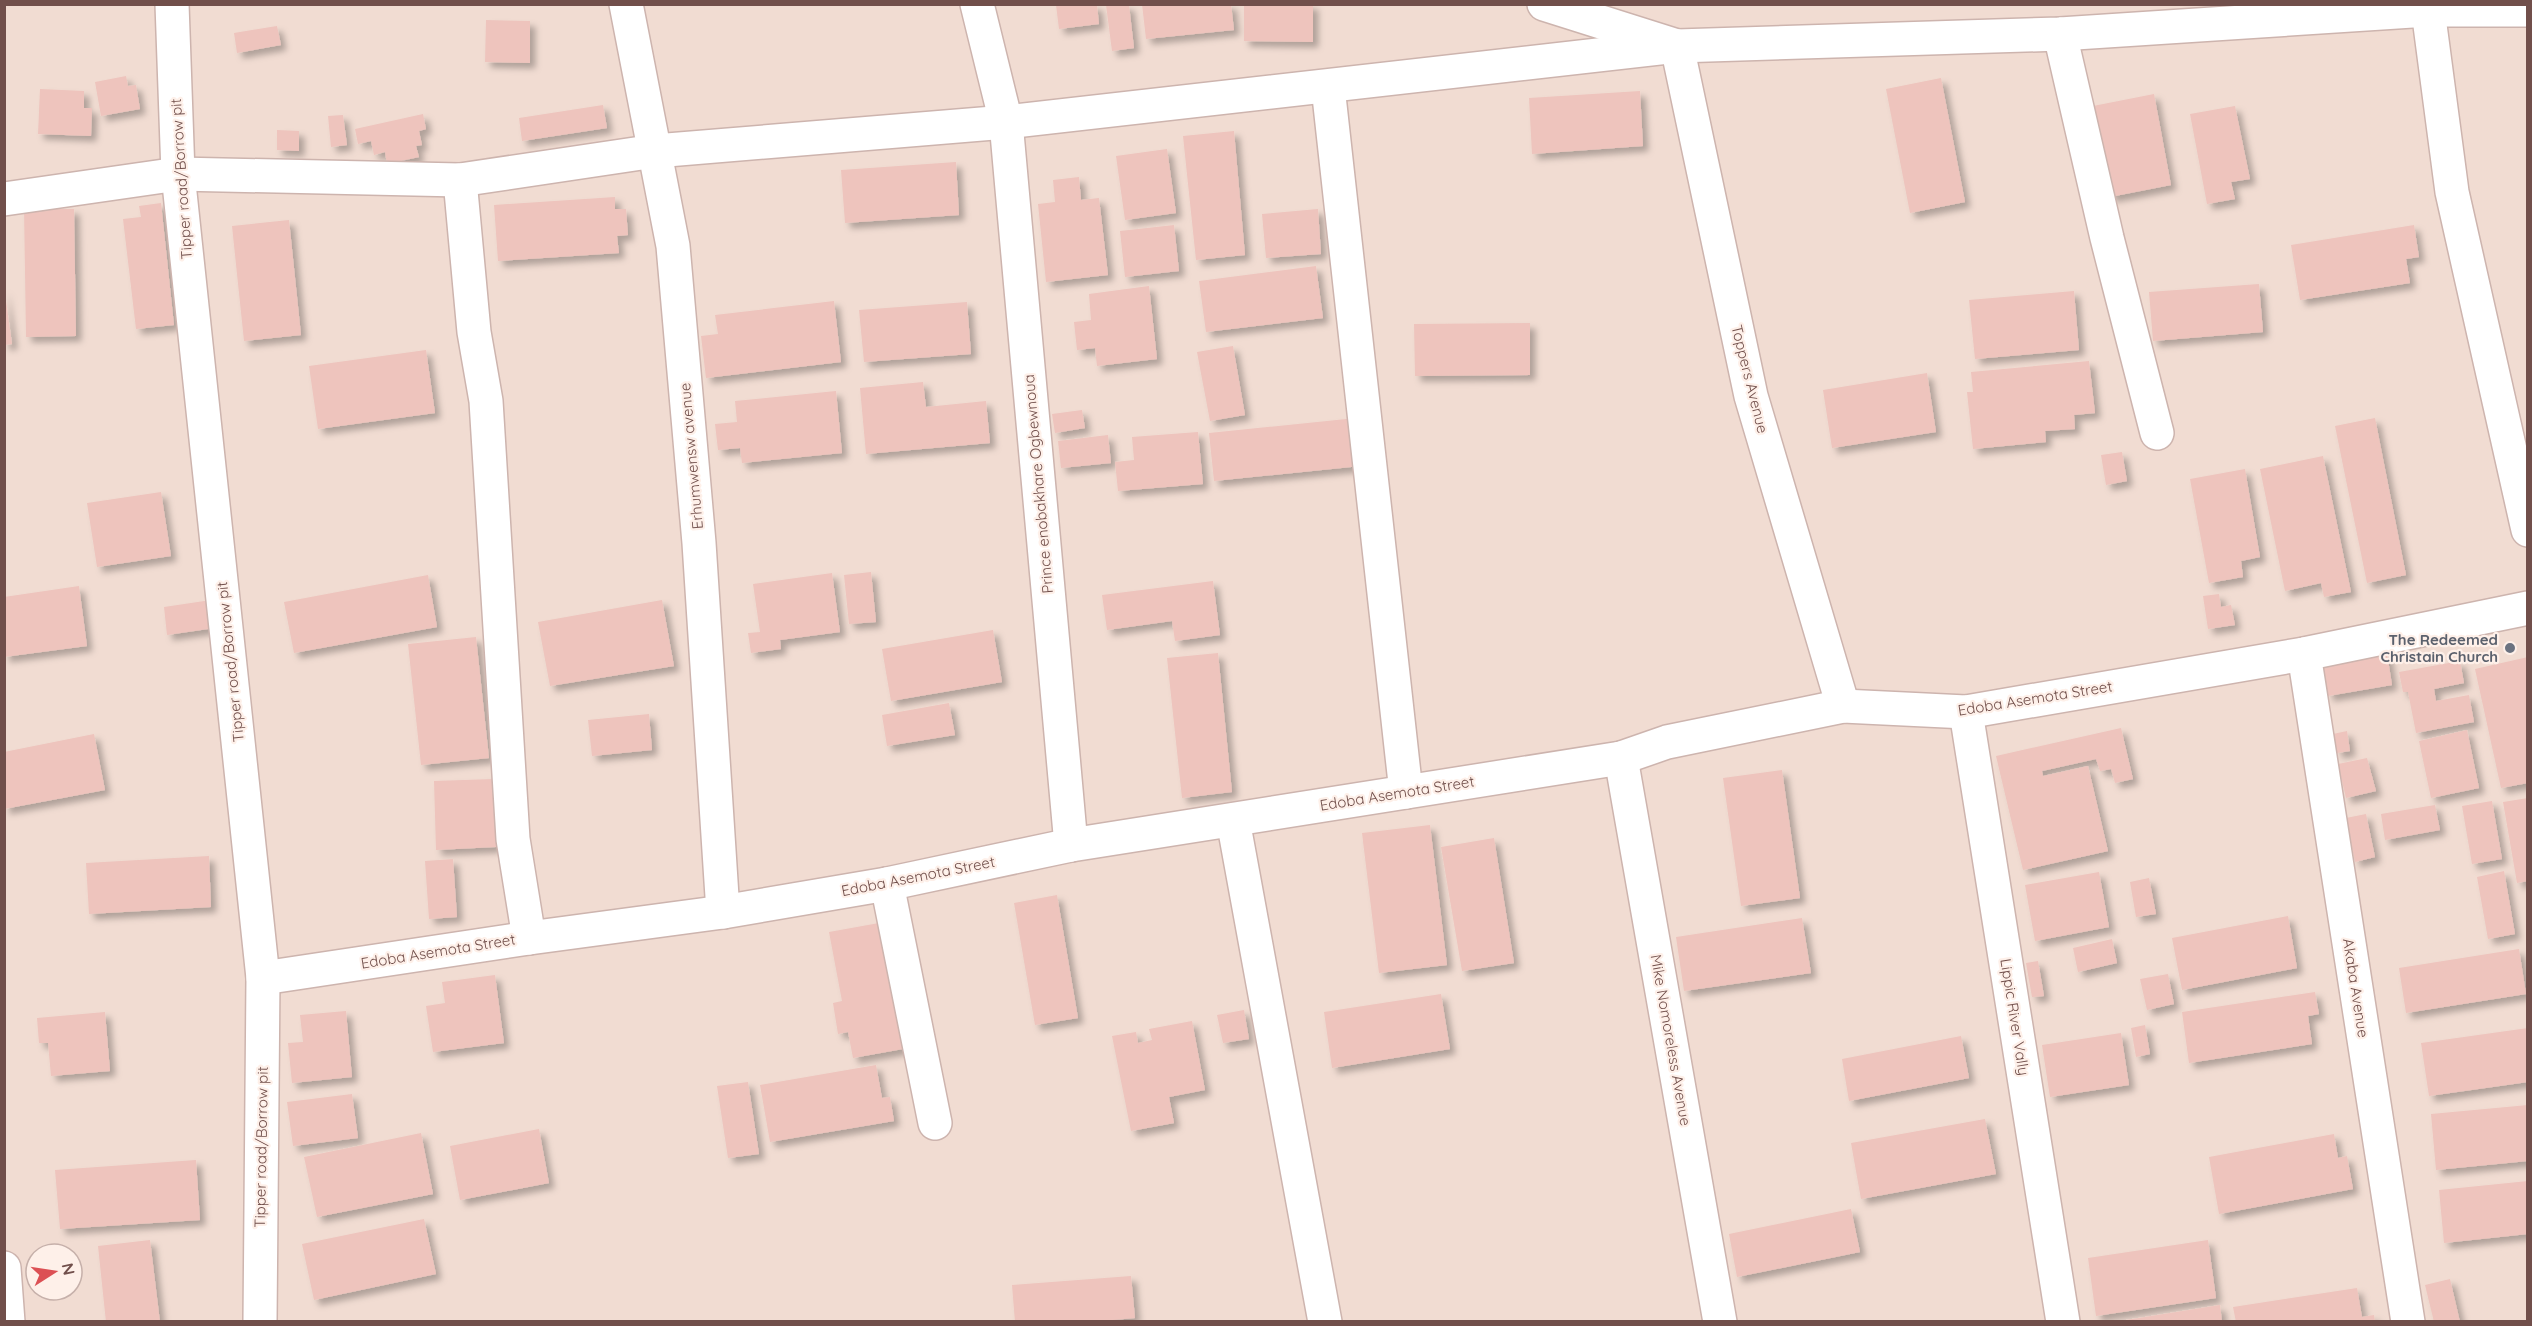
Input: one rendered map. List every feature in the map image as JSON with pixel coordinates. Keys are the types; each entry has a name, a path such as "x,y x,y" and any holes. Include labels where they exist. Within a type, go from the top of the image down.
{"street":[{"name":"Tipper road/Borrow pit","path":"172,4 178,174 263,978 260,1322"},
{"name":"Erhumwensw avenue","path":"626,4 674,258 699,543 723,912"},
{"name":"Prince enobakhare Ogbewnoua","path":"976,4 1005,122 1071,845"},
{"path":"1545,4 1677,46"},
{"path":"4,199 178,174 460,180 655,151 1005,122 1677,46 2060,34 2428,10 2528,10"},
{"path":"2428,10 2452,192 2528,530"},
{"path":"2060,34 2157,433"},
{"name":"Toppers Avenue","path":"1677,46 1751,396 1843,706"},
{"path":"1328,87 1406,792"},
{"path":"460,180 474,332 486,401 513,839 528,938"},
{"name":"Edoba Asemota Street","path":"263,978 528,938 723,912 887,884 1071,845 1621,758 1667,742 1843,706 1966,712 2304,654 2528,608"},
{"name":"Akaba Avenue","path":"2304,654 2408,1322"},
{"name":"Lippic River Vally","path":"1966,712 2063,1322"},
{"name":"Mike Nomoreless Avenue","path":"1621,758 1720,1322"},
{"path":"1233,820 1325,1322"},
{"path":"887,884 935,1123"},
{"path":"4,1268 8,1322"}],"shaded area":[{"path":"5,5 2527,5 2527,1321 5,1322"}],"building":[{"path":"1142,4 1231,4 1234,30 1146,39"},
{"path":"1244,4 1313,4 1313,42 1244,41"},
{"path":"1056,5 1097,5 1099,24 1059,29"},
{"path":"1106,5 1129,5 1134,48 1112,51"},
{"path":"486,20 530,21 530,63 485,62"},
{"path":"277,26 281,45 237,53 234,33"},
{"path":"126,76 128,86 136,85 140,109 101,116 95,82"},
{"path":"1941,78 1965,202 1910,213 1886,89"},
{"path":"40,89 84,91 84,108 92,108 91,136 38,134"},
{"path":"1640,91 1643,146 1532,154 1529,98"},
{"path":"2154,94 2171,185 2110,197 2093,106"},
{"path":"603,105 607,128 522,141 519,118"},
{"path":"2235,106 2250,179 2231,182 2235,199 2207,204 2190,114"},
{"path":"423,114 426,129 419,131 422,145 416,146 419,157 387,164 385,152 374,155 371,141 358,144 355,129"},
{"path":"343,115 347,145 331,147 328,116"},
{"path":"277,130 299,131 299,151 277,150"},
{"path":"1234,131 1245,255 1196,260 1183,136"},
{"path":"1167,149 1176,213 1125,220 1116,156"},
{"path":"956,162 959,215 845,223 841,170"},
{"path":"1079,177 1081,200 1099,198 1108,275 1046,282 1038,204 1055,202 1053,180"},
{"path":"615,197 615,209 626,209 628,235 617,236 619,253 498,261 494,205"},
{"path":"161,203 174,325 136,329 123,219 141,217 139,206"},
{"path":"24,209 74,209 76,336 26,337"},
{"path":"1318,209 1321,254 1266,258 1262,214"},
{"path":"289,220 301,335 244,341 232,226"},
{"path":"1174,225 1179,271 1125,277 1120,231"},
{"path":"2414,225 2419,257 2406,259 2410,283 2300,300 2291,245"},
{"path":"1316,266 1323,318 1206,332 1199,281"},
{"path":"2259,284 2263,332 2153,341 2149,292"},
{"path":"1149,286 1157,359 1097,366 1095,348 1077,350 1074,322 1091,320 1089,294"},
{"path":"4,287 12,344 4,345"},
{"path":"2074,291 2079,350 1975,359 1969,300"},
{"path":"834,301 841,362 706,378 701,336 718,334 715,315"},
{"path":"967,302 971,354 864,362 859,310"},
{"path":"1530,323 1530,375 1415,376 1414,324"},
{"path":"1233,346 1245,415 1210,421 1197,352"},
{"path":"426,350 435,413 318,429 309,366"},
{"path":"2089,361 2095,413 2074,415 2075,429 2045,431 2046,442 1973,449 1967,392 1973,392 1971,372"},
{"path":"1927,373 1936,432 1832,448 1823,390"},
{"path":"923,382 926,407 986,401 990,443 866,454 860,388"},
{"path":"836,391 842,453 742,463 740,448 718,450 715,424 737,422 735,401"},
{"path":"1082,410 1085,428 1055,433 1052,414"},
{"path":"1356,418 1361,466 1214,481 1209,433"},
{"path":"2375,418 2406,575 2367,583 2335,426"},
{"path":"1198,432 1203,484 1118,491 1115,462 1134,460 1132,437"},
{"path":"1108,435 1111,463 1061,468 1058,441"},
{"path":"2122,452 2127,481 2106,485 2101,455"},
{"path":"2323,456 2351,592 2324,597 2321,583 2285,591 2260,469"},
{"path":"2245,469 2260,557 2241,561 2243,577 2209,583 2190,479"},
{"path":"161,492 171,556 97,567 87,503"},
{"path":"871,572 876,622 849,624 844,575"},
{"path":"832,573 840,632 780,640 781,649 751,653 748,633 760,632 753,584"},
{"path":"428,575 437,627 294,653 284,602"},
{"path":"1213,581 1220,635 1175,641 1172,621 1107,630 1102,595"},
{"path":"79,586 87,646 4,657 4,597"},
{"path":"2219,594 2221,607 2231,605 2235,625 2208,629 2203,596"},
{"path":"211,600 215,628 167,635 164,607"},
{"path":"662,600 674,666 550,686 538,622"},
{"path":"993,630 1002,682 891,701 882,649"},
{"path":"476,637 489,758 421,765 408,644"},
{"path":"2386,647 2392,685 2328,696 2321,659"},
{"path":"1218,653 1232,792 1182,798 1167,658"},
{"path":"2528,657 2528,783 2501,788 2475,669"},
{"path":"2460,661 2464,683 2434,689 2436,701 2469,695 2474,722 2416,733 2408,692 2403,692 2399,672"},
{"path":"949,703 955,735 887,746 882,715"},
{"path":"649,714 652,750 592,756 588,720"},
{"path":"2121,728 2133,779 2115,783 2111,769 2100,771 2096,759 2042,771 2043,776 2088,766 2108,851 2023,870 1996,756"},
{"path":"2467,730 2479,788 2431,798 2419,741"},
{"path":"2347,731 2350,751 2337,753 2333,734"},
{"path":"94,734 105,790 4,809 4,752"},
{"path":"2367,758 2376,791 2346,798 2338,764"},
{"path":"1782,770 1800,898 1741,906 1723,778"},
{"path":"494,779 496,847 436,850 434,781"},
{"path":"2528,798 2528,881 2517,883 2503,802"},
{"path":"2492,801 2502,859 2472,864 2462,806"},
{"path":"2435,805 2440,830 2385,840 2381,814"},
{"path":"2366,814 2375,857 2355,862 2346,818"},
{"path":"1430,825 1447,965 1379,973 1362,833"},
{"path":"1494,838 1514,963 1462,971 1441,847"},
{"path":"209,856 211,907 89,914 86,863"},
{"path":"453,859 457,917 429,919 425,861"},
{"path":"2504,871 2515,934 2488,939 2477,877"},
{"path":"2099,872 2109,927 2035,941 2025,885"},
{"path":"2149,878 2156,914 2136,917 2130,882"},
{"path":"1057,895 1078,1018 1035,1025 1014,903"},
{"path":"2288,916 2297,968 2182,990 2172,938"},
{"path":"1802,918 1811,973 1684,991 1676,937"},
{"path":"879,923 903,1049 853,1058 848,1032 838,1034 833,1003 842,1001 829,932"},
{"path":"2112,939 2117,963 2078,972 2073,948"},
{"path":"2519,949 2526,994 2406,1013 2399,968"},
{"path":"2038,961 2044,996 2032,997 2026,963"},
{"path":"2168,974 2174,1004 2147,1010 2140,979"},
{"path":"495,975 504,1043 433,1052 426,1006 445,1003 442,982"},
{"path":"2315,992 2319,1014 2308,1016 2312,1044 2189,1063 2182,1012"},
{"path":"1441,994 1450,1049 1332,1068 1324,1012"},
{"path":"1244,1010 1249,1039 1223,1043 1217,1015"},
{"path":"346,1011 352,1077 292,1083 288,1043 303,1042 300,1015"},
{"path":"105,1012 110,1071 51,1076 48,1043 39,1043 37,1018"},
{"path":"1192,1021 1205,1090 1169,1097 1174,1123 1131,1131 1112,1036 1136,1032 1138,1043 1152,1040 1149,1029"},
{"path":"2145,1025 2150,1054 2136,1057 2131,1028"},
{"path":"2528,1028 2528,1082 2429,1096 2421,1043"},
{"path":"2121,1033 2129,1085 2050,1097 2042,1045"},
{"path":"1961,1036 1969,1078 1849,1101 1842,1059"},
{"path":"876,1065 882,1098 890,1097 894,1121 770,1142 760,1085"},
{"path":"748,1082 759,1154 728,1158 717,1086"},
{"path":"352,1094 358,1138 293,1146 287,1102"},
{"path":"2528,1105 2528,1161 2436,1170 2431,1114"},
{"path":"1985,1119 1996,1174 1861,1199 1851,1143"},
{"path":"539,1129 549,1183 460,1200 450,1146"},
{"path":"421,1133 433,1194 317,1217 304,1157"},
{"path":"2334,1134 2338,1158 2347,1156 2353,1189 2219,1214 2209,1157"},
{"path":"196,1160 200,1220 60,1229 55,1170"},
{"path":"2528,1181 2528,1234 2444,1243 2439,1190"},
{"path":"1851,1209 1860,1252 1737,1277 1729,1234"},
{"path":"424,1219 436,1274 314,1300 302,1244"},
{"path":"150,1240 160,1322 106,1322 98,1246"},
{"path":"2208,1240 2216,1298 2096,1316 2088,1258"},
{"path":"1131,1276 1135,1318 1091,1322 1015,1322 1012,1285"},
{"path":"2450,1279 2460,1322 2434,1322 2425,1285"},
{"path":"2357,1288 2362,1317 2374,1315 2375,1322 2236,1322 2233,1307"},
{"path":"2220,1305 2222,1322 2127,1322 2126,1320"}],"place":[{"name":"The Redeemed Christain Church","path":"2510,648"}]}
